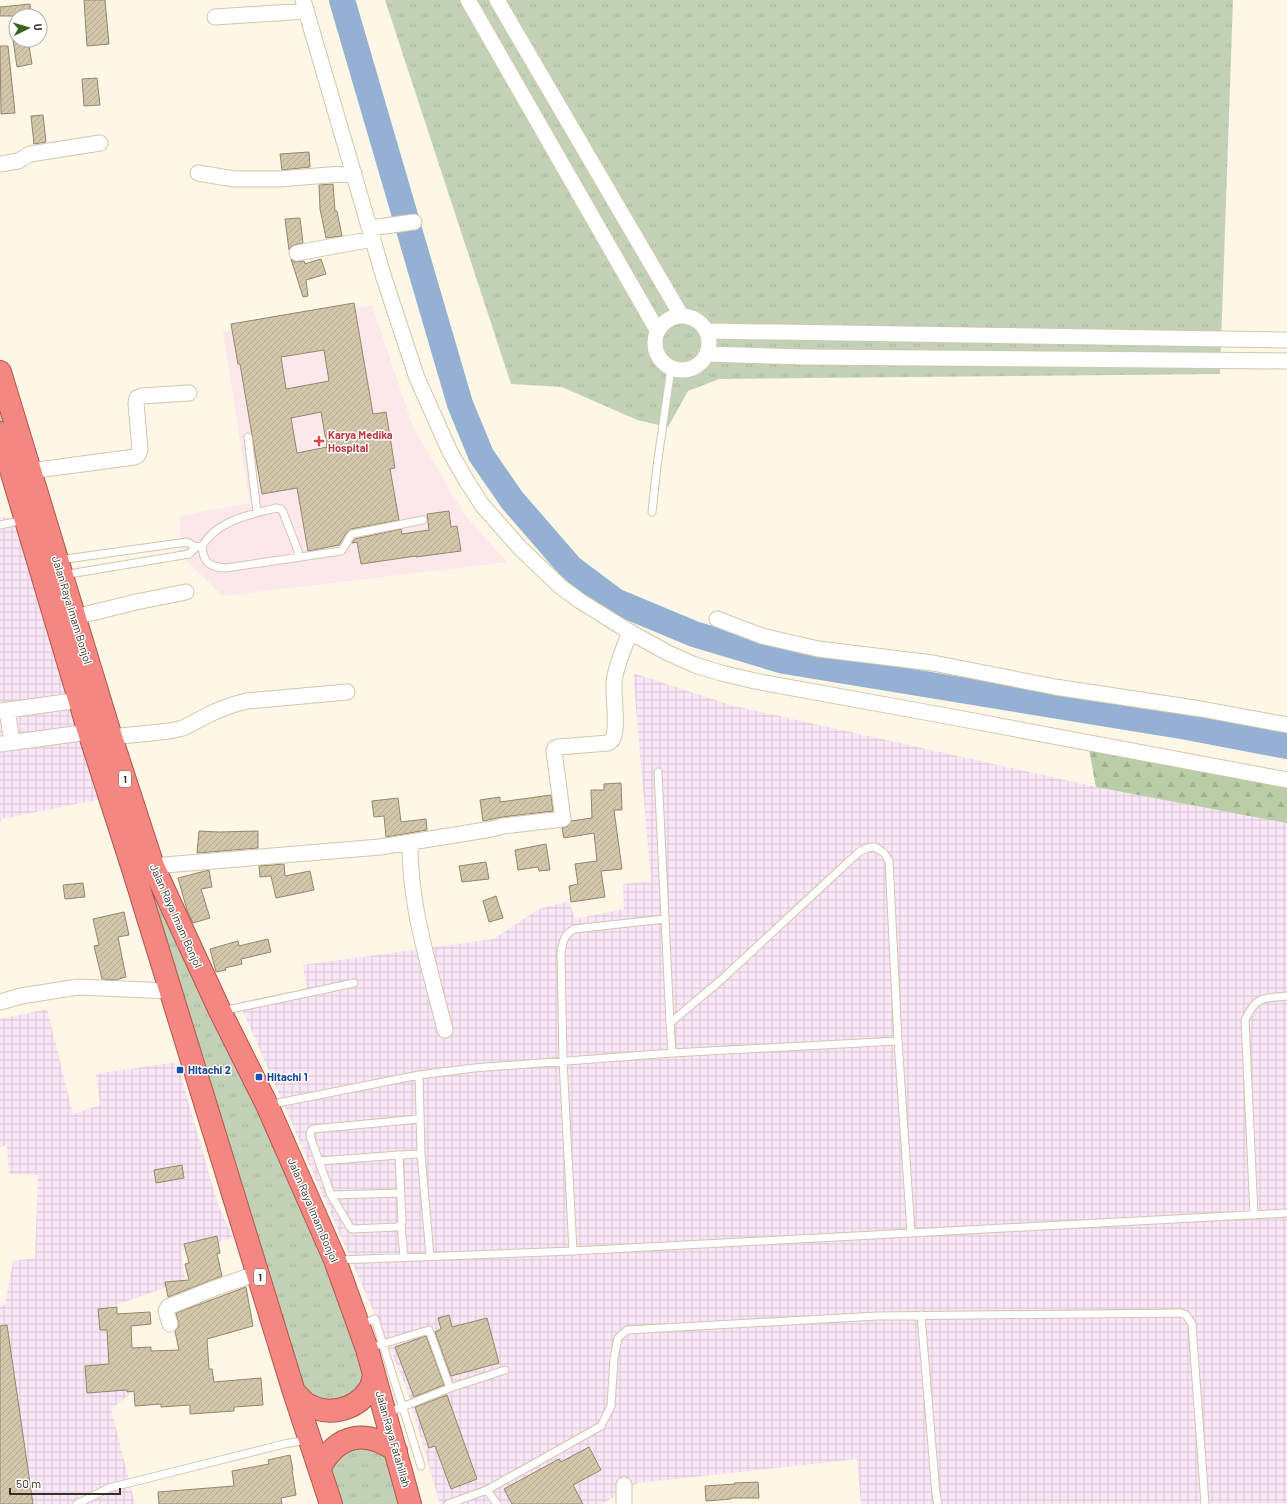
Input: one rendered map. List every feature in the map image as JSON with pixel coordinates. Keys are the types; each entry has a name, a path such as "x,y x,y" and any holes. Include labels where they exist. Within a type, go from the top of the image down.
{"highway":[{"name":"Jalan Raya Imam Bonjol","path":"0,372 111,737 153,866 220,1011 267,1105 335,1260 358,1325 375,1346 374,1375"},
{"name":"Jalan Raya Imam Bonjol","path":"0,433 89,732 294,1392"},
{"path":"294,1392 305,1403 318,1409 333,1411 347,1408 360,1400 369,1389 374,1375"},
{"name":"Jalan Raya Fatahillah","path":"374,1375 395,1410 396,1451 410,1504"},
{"name":"1","path":"294,1392 332,1504"},
{"path":"320,1467 326,1455 335,1446 347,1440 360,1437 373,1438 385,1443 396,1451"}],"street":[{"path":"468,0 657,330"},
{"path":"497,0 681,315"},
{"path":"215,17 305,5 371,233 417,378 450,452 482,505 500,528 561,587 580,601 630,632 695,665 755,681 1287,780"},
{"path":"0,164 18,161 30,154 100,143"},
{"path":"198,173 234,179 279,179 354,174"},
{"path":"297,254 394,225 413,222"},
{"path":"681,315 696,319 707,331 709,343 707,354 698,365 684,370 670,368 659,358 654,344 657,330 667,319 681,315"},
{"path":"707,331 1287,340"},
{"path":"707,354 815,357 1287,361"},
{"path":"30,470 135,457 138,455 140,450 136,403 137,398 142,396 189,393"},
{"path":"75,617 122,605 186,592"},
{"path":"717,619 762,636 818,649 933,663 1055,687 1201,709 1287,724"},
{"path":"153,866 340,851 410,842 503,826 562,819 554,751 555,748 608,743 612,740 615,732 614,681 616,670 630,632"},
{"path":"111,737 170,731 183,728 214,712 247,701 347,692"},
{"path":"80,700 4,711 6,743 89,732"},
{"path":"410,842 410,861 416,914 445,1030"},
{"path":"0,1002 21,996 78,987 170,991"},
{"path":"170,1324 166,1311 168,1307 258,1273"},
{"path":"624,1485 624,1504"}],"lane":[{"path":"652,512 670,368"},
{"path":"248,436 257,512"},
{"path":"60,568 189,554 208,536 236,519 276,508 281,509 298,551 298,556"},
{"path":"0,525 26,519"},
{"path":"199,546 207,562 215,567 226,568 298,556 341,551 345,547 348,537 352,534 423,520"},
{"path":"60,568 187,542 199,546"},
{"path":"658,772 672,1053"},
{"path":"670,1023 721,980 859,852 867,848 875,847 884,853 889,861 898,1041 911,1232"},
{"path":"573,1250 563,1061 561,952 563,941 566,934 574,929 665,919"},
{"path":"220,1011 354,983"},
{"path":"1254,1215 1245,1020 1251,1006 1261,998 1287,996"},
{"path":"267,1105 418,1075 474,1068 672,1053 898,1041"},
{"path":"418,1075 421,1154 430,1256"},
{"path":"401,1225 397,1227 352,1229 331,1195 310,1136 313,1129 419,1119"},
{"path":"319,1161 421,1154"},
{"path":"399,1155 401,1225 404,1257"},
{"path":"331,1195 401,1193"},
{"path":"335,1260 573,1250 1287,1213"},
{"path":"448,1504 487,1490 601,1426 611,1406 614,1358 618,1338 627,1330 876,1316 1182,1313 1186,1315 1192,1324 1205,1504"},
{"path":"921,1315 938,1504"},
{"path":"421,1466 395,1410 375,1346 429,1330 450,1388"},
{"path":"395,1410 450,1388 505,1370"},
{"path":"77,1504 109,1488 284,1444 311,1439"},
{"path":"487,1490 497,1504"}],"shaded area":[{"name":"Karya Medika Hospital","path":"372,305 413,427 464,514 507,562 223,596 180,554 180,516 250,503 223,332"},
{"path":"0,517 13,518 101,799 1,819 0,828"},
{"path":"633,673 730,705 1096,787 1287,822 1287,1503 861,1504 857,1459 638,1483 602,1504 440,1504 405,1384 239,1002 307,990 303,965 494,939 539,909 569,901 575,919 624,909 623,884 651,881"},
{"path":"47,1009 73,1114 100,1105 96,1074 177,1062 218,1205 233,1238 181,1251 185,1281 101,1310 133,1392 111,1409 135,1504 0,1504 0,1305 5,1305 13,1261 35,1258 38,1175 9,1174 7,1145 0,1147 0,1019"}],"green space":[{"path":"385,0 1233,0 1220,374 719,379 688,391 668,427 637,420 562,387 511,384"},
{"path":"0,372 111,737 367,1349 360,1401 305,1403 0,433"},
{"path":"1087,739 1287,778 1287,823 1096,787"},
{"path":"385,1443 410,1504 331,1504 326,1455"}],"building":[{"path":"84,0 105,0 109,44 87,46"},
{"path":"30,4 30,8 8,8 8,16 0,16 0,7"},
{"path":"0,46 8,46 15,113 1,114"},
{"path":"14,48 29,48 32,64 17,67"},
{"path":"97,78 100,105 84,106 82,79"},
{"path":"43,115 46,142 34,144 31,116"},
{"path":"309,152 310,167 282,170 280,154"},
{"path":"333,184 335,211 337,211 342,236 326,238 320,209 319,185"},
{"path":"300,218 303,243 291,246 289,250 285,219"},
{"path":"291,259 294,262 304,261 305,264 321,259 326,274 306,280 308,296 303,297"},
{"path":"354,303 373,414 386,412 395,468 390,469 399,520 351,529 346,533 339,545 308,551 297,488 262,494 240,364 238,364 231,324","holes":["324,350 329,381 286,389 281,357","321,412 327,447 297,453 291,418"]},
{"path":"449,511 451,527 457,526 461,551 361,564 357,542 352,543 355,539 401,529 402,534 429,530 427,514"},
{"path":"621,783 622,810 614,810 622,869 601,871 605,897 571,902 569,886 578,884 575,864 597,861 594,833 564,838 562,828 568,826 571,821 592,818 591,790 604,790 604,784"},
{"path":"551,795 553,811 502,817 483,821 480,800 500,797 500,802"},
{"path":"398,798 401,822 426,819 427,830 386,837 384,816 374,817 372,801"},
{"path":"199,831 258,831 258,848 197,853"},
{"path":"546,844 550,870 539,871 538,867 518,870 515,850"},
{"path":"486,862 489,879 462,882 459,866"},
{"path":"284,864 285,876 310,871 314,890 276,898 271,876 260,877 259,866"},
{"path":"209,870 212,887 201,889 210,918 193,923 187,910 178,878"},
{"path":"83,883 85,897 65,899 63,885"},
{"path":"496,896 503,918 489,922 483,901"},
{"path":"124,912 129,935 118,937 126,977 115,980 102,979 94,946 99,945 93,919"},
{"path":"268,939 271,952 241,959 242,964 216,972 210,949 238,941 239,946"},
{"path":"182,1165 184,1178 156,1183 154,1170"},
{"path":"217,1236 220,1253 217,1254 222,1276 168,1297 165,1282 189,1280 185,1264 189,1263 184,1244"},
{"path":"246,1287 253,1326 207,1339 209,1369 212,1369 214,1382 261,1378 263,1405 234,1407 234,1411 190,1414 190,1405 161,1407 161,1404 135,1406 134,1391 127,1392 127,1390 87,1393 85,1366 109,1364 107,1330 100,1330 98,1309 117,1307 117,1314 150,1312 151,1324 131,1326 132,1348 151,1347 151,1351 179,1350 175,1331 179,1326 176,1313"},
{"path":"449,1315 452,1327 487,1318 499,1363 451,1376 435,1332 441,1329 438,1318"},
{"path":"7,1325 33,1504 0,1504 0,1326"},
{"path":"426,1336 444,1385 414,1397 395,1347"},
{"path":"447,1395 477,1479 451,1489 435,1446 429,1448 415,1407"},
{"path":"589,1447 601,1470 573,1485 583,1504 512,1504 504,1489 559,1459 561,1462"},
{"path":"290,1455 296,1495 281,1498 282,1504 159,1504 158,1492 234,1486 232,1471 269,1464 268,1460"},
{"path":"758,1482 759,1498 731,1498 706,1501 705,1486"}],"waterway":[{"path":"342,0 460,404 481,455 512,500 571,568 615,601 694,634 784,661 1187,727 1287,746"}],"place":[{"name":"Karya Medika Hospital","path":"319,441"},
{"name":"Hitachi 2","path":"180,1070"},
{"name":"Hitachi 1","path":"259,1077"}]}
